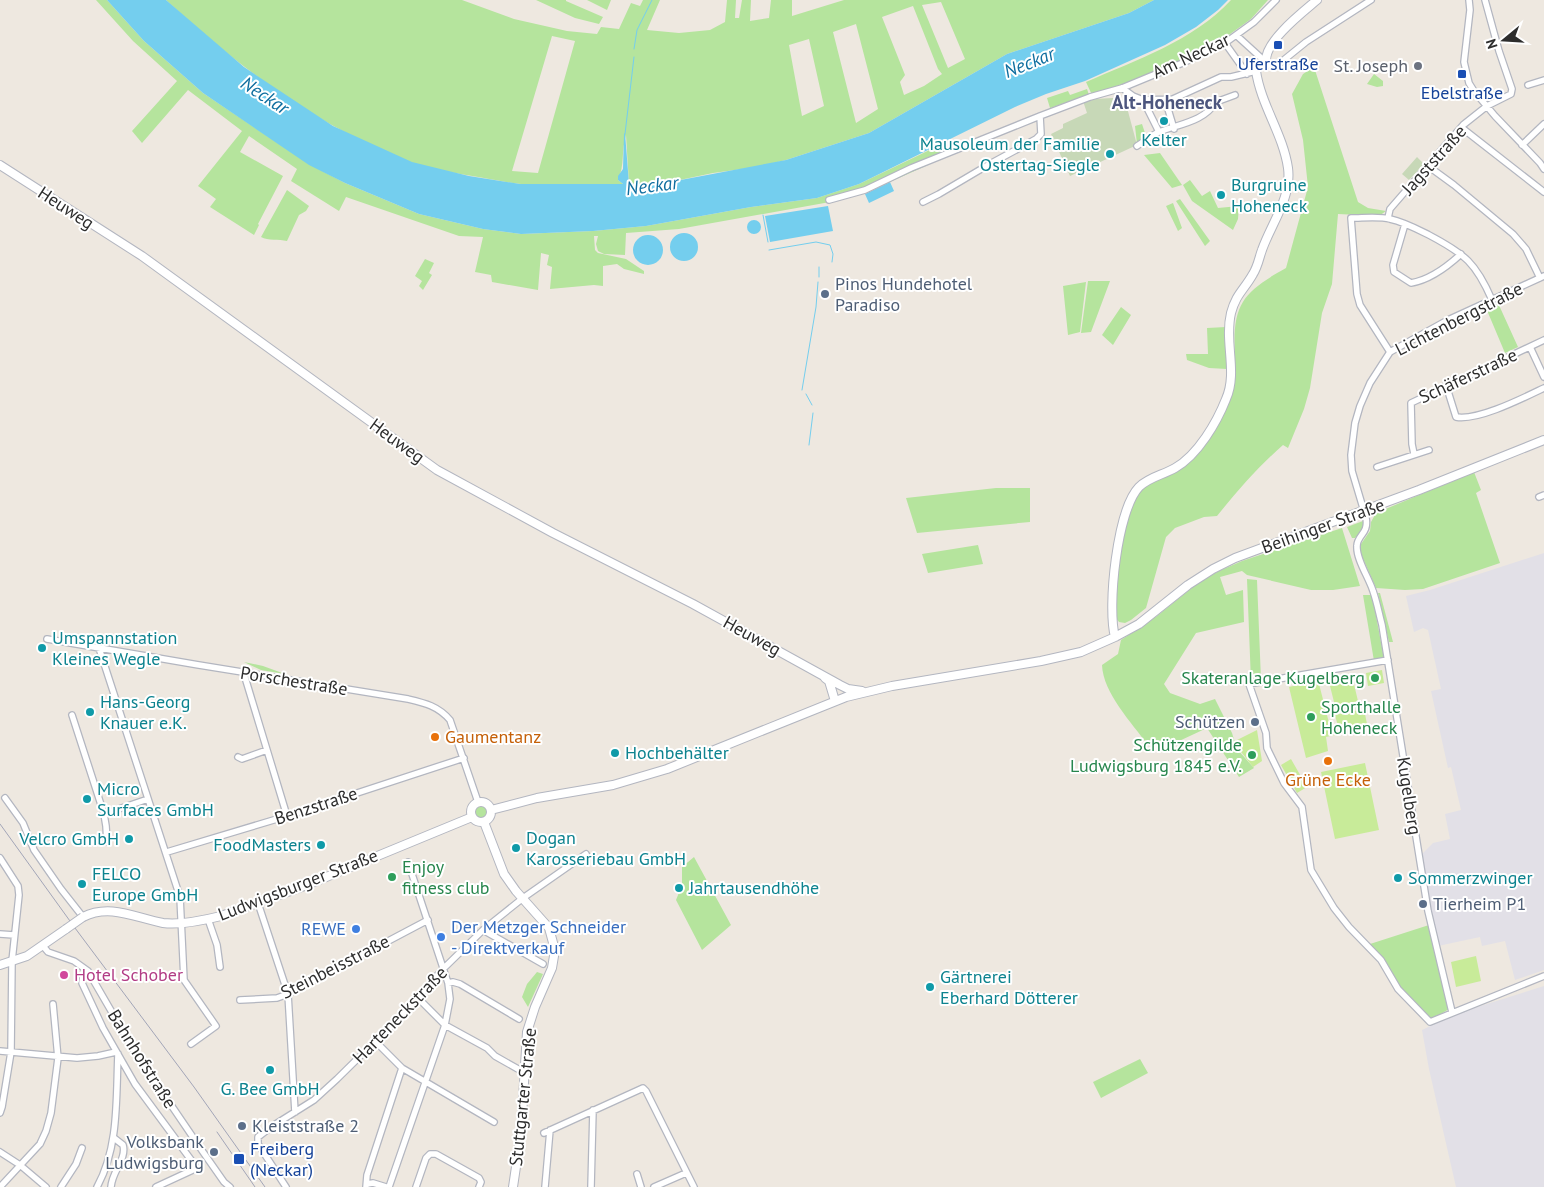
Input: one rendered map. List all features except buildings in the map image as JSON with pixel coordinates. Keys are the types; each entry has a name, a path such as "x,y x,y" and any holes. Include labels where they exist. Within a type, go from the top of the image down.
{"street":[{"name":"Am Neckar","path":"829,200 864,190 912,168 1040,116 1090,97 1122,88 1225,43 1254,22 1276,0"},
{"path":"1266,61 1267,55 1285,28 1317,0"},
{"path":"1236,35 1270,65 1280,63 1306,42 1371,0"},
{"path":"1469,0 1470,10 1464,62 1466,75 1474,91 1544,169"},
{"path":"1485,0 1512,90 1511,94 1487,106"},
{"path":"1225,43 1247,74"},
{"path":"1122,88 1143,100 1172,99 1221,76 1231,77 1256,71 1260,64 1266,61"},
{"path":"1115,637 1112,603 1119,540 1124,517 1138,488 1146,481 1178,466 1196,450 1226,400 1230,384 1231,361 1228,341 1230,317 1240,291 1252,277 1257,267 1262,249 1280,209 1284,194 1288,172 1286,159 1256,71"},
{"path":"1528,85 1544,80"},
{"path":"1137,146 1159,132 1174,129 1200,117 1211,110 1216,102 1235,95"},
{"path":"1165,99 1174,129"},
{"path":"1143,100 1159,132"},
{"name":"Jagststraße","path":"1388,218 1390,209 1463,125 1487,106"},
{"path":"923,202 1036,139 1040,134 1040,116"},
{"path":"1522,145 1544,124"},
{"path":"1462,128 1544,192"},
{"name":"Heuweg","path":"0,165 142,256 437,470 553,533 702,608 848,689 865,692"},
{"path":"1428,166 1454,185 1512,234 1526,249 1542,277"},
{"path":"1390,352 1360,305 1357,294 1352,218 1388,218 1416,228 1456,249 1472,264 1492,300"},
{"path":"1405,224 1393,265 1394,272 1411,283 1420,281 1436,272 1461,254"},
{"name":"Lichtenbergstraße","path":"1357,552 1358,541 1363,536 1367,526 1352,471 1351,455 1355,423 1370,384 1390,352 1439,325 1542,277"},
{"name":"Schäferstraße","path":"1414,454 1412,444 1412,403 1446,385 1544,340"},
{"path":"1530,347 1544,377"},
{"path":"1446,385 1456,417 1463,418 1501,407 1544,388"},
{"name":"Beihinger Straße","path":"491,810 537,798 627,781 660,771 836,700 865,692 1066,656 1093,647 1139,624 1188,585 1212,569 1235,558 1364,511 1544,440"},
{"path":"1377,467 1429,450"},
{"name":"Kugelberg","path":"1357,552 1373,590 1388,660 1428,911 1452,1012"},
{"name":"Porschestraße","path":"47,639 244,674 408,698 430,704 444,713 450,720 478,802"},
{"path":"99,648 180,896 184,980 216,1026 191,1044"},
{"path":"1388,660 1249,684 1266,733 1267,748 1284,783 1302,806 1311,870 1334,908 1349,927 1381,960 1398,989 1430,1022 1544,976"},
{"path":"820,673 829,681 836,700"},
{"path":"244,674 287,816"},
{"path":"835,682 839,691 839,697 836,700"},
{"path":"72,715 104,814 106,842"},
{"path":"238,757 242,759 267,750"},
{"name":"Benzstraße","path":"166,852 287,816 464,758"},
{"path":"5,798 23,823 38,856 83,917"},
{"path":"104,814 148,799"},
{"path":"478,802 486,803 491,810 490,816 484,822 476,822 472,817 472,808 478,802"},
{"name":"Ludwigsburger Straße","path":"0,965 27,956 83,917 99,911 128,913 164,923 208,919 258,903 472,817"},
{"name":"Stuttgarter Straße","path":"484,822 504,874 549,928 555,950 552,968 535,1007 527,1032 521,1133 513,1187"},
{"name":"Harteneckstraße","path":"286,1187 258,1144 258,1137 314,1100 376,1042 443,969 483,930 523,898 586,854"},
{"path":"0,858 18,886 19,895 12,961 11,1052 0,1113"},
{"path":"402,1068 367,1175 367,1186 373,1183 388,1187 445,1025 450,999 448,983 408,862"},
{"path":"258,903 288,994 295,1112"},
{"name":"Ludwigsburger Straße","path":"208,919 217,945 220,967"},
{"name":"Steinbeisstraße","path":"240,1000 277,998 288,994 428,920"},
{"path":"483,930 542,964"},
{"path":"0,934 14,935"},
{"path":"43,946 55,956 74,961 88,971 83,976 82,983 103,1028 135,1084 197,1168 156,1187"},
{"name":"Bahnhofstraße","path":"88,971 135,1052 224,1182 230,1187"},
{"path":"448,983 460,984 519,1019"},
{"path":"418,998 445,1025 487,1048 495,1056 518,1069"},
{"path":"0,1187 40,1144 52,1113 58,1058 52,1004"},
{"path":"376,1042 402,1068 494,1122"},
{"path":"0,1051 58,1058 117,1053"},
{"path":"97,1187 108,1160 114,1138 117,1053"},
{"path":"545,1187 547,1132 643,1088 694,1187"},
{"path":"591,1187 592,1110"},
{"path":"111,1187 111,1178 124,1155 123,1145 114,1138"},
{"path":"62,1187 76,1164 82,1148"},
{"path":"0,1152 20,1165 46,1187"},
{"path":"416,1187 426,1158 430,1154 436,1154 479,1178 481,1182 479,1187"},
{"path":"654,1187 686,1173"},
{"path":"637,1174 641,1187"}],"shaded area":[{"path":"1544,553 1544,970 1515,980 1505,941 1482,946 1480,937 1438,946 1427,898 1421,855 1433,843 1450,839 1445,814 1461,810 1451,767 1448,768 1431,691 1441,689 1428,630 1423,628 1414,632 1406,596"},
{"path":"1544,986 1544,1187 1456,1187 1422,1030 1458,1013"}],"green space":[{"path":"96,0 107,0 144,41 203,93 309,164 345,183 419,214 483,229 521,234 593,231 646,226 751,207 817,198 859,184 940,145 943,154 926,161 928,165 863,194 830,202 679,229 626,233 625,255 604,254 598,251 596,244 598,236 594,236 595,250 598,253 626,259 644,271 644,274 624,269 617,264 603,266 603,286 594,285 550,289 552,267 547,265 549,255 541,253 538,290 492,282 491,275 475,272 483,237 459,236 346,197 339,211 291,181 297,169 249,136 240,152 283,176 254,235 210,207 216,199 198,186 242,131 188,90 142,143 132,131 177,81 133,41"},
{"path":"166,0 462,0 514,19 567,31 597,34 601,27 619,29 631,3 640,6 643,0 660,0 647,30 679,33 710,30 725,22 727,0 736,0 735,18 739,18 742,0 751,0 750,21 769,18 771,0 792,0 792,16 844,0 1154,0 1129,13 1007,54 869,133 786,160 757,167 713,173 670,182 629,184 626,135 622,169 618,180 623,184 516,184 418,165 376,148 311,113 250,71","holes":["941,2 965,59 948,68 922,5","913,6 938,69 942,74 924,86 904,95 900,82 905,75 882,17","856,24 878,109 856,123 833,32","552,36 575,41 538,173 512,171","809,39 824,106 802,116 789,45"]},
{"path":"536,0 566,0 603,17 599,24 575,18"},
{"path":"587,0 611,0 607,10"},
{"path":"1231,0 1268,0 1251,19 1212,47 1123,85 1092,95 1086,82 1182,38 1216,14"},
{"path":"1314,67 1358,202 1368,208 1386,211 1379,216 1338,214 1332,284 1322,313 1310,388 1304,409 1288,448 1283,445 1274,453 1248,479 1217,516 1204,517 1175,528 1166,537 1146,608 1131,620 1125,623 1119,622 1114,608 1119,566 1126,520 1135,496 1140,489 1155,477 1189,458 1203,443 1229,400 1232,389 1235,372 1235,338 1238,311 1250,293 1286,268 1308,187 1303,140 1292,94 1303,74"},
{"path":"1374,74 1383,81 1383,86 1377,87 1367,84"},
{"path":"1087,89 1089,95 1050,108 1047,98 1068,91 1070,95"},
{"path":"1113,98 1125,100 1137,145 1070,176 1051,134 1063,128 1063,124 1087,113 1083,101"},
{"path":"1142,124 1146,136 1137,144 1135,126"},
{"path":"1160,153 1182,185 1172,188 1144,155"},
{"path":"1417,157 1424,164 1409,180 1402,174"},
{"path":"1190,180 1202,196 1210,191 1218,208 1239,206 1238,219 1233,230 1192,201 1183,185"},
{"path":"287,190 309,206 306,211 299,215 287,241 261,237"},
{"path":"1180,199 1210,241 1205,246 1176,201"},
{"path":"1173,203 1182,228 1178,231 1166,206"},
{"path":"425,259 434,263 429,273 432,275 423,290 419,286 422,281 415,276"},
{"path":"1088,281 1110,281 1091,332 1081,333"},
{"path":"1086,282 1080,332 1068,335 1063,286"},
{"path":"1498,303 1518,347 1505,353 1486,308"},
{"path":"1121,307 1131,315 1113,345 1102,335"},
{"path":"1226,327 1227,369 1209,368 1187,360 1186,354 1208,354 1207,328"},
{"path":"1474,472 1481,490 1476,493 1500,563 1423,589 1376,588 1360,552 1361,544 1370,531 1371,522 1376,513"},
{"path":"996,488 1030,488 1030,522 917,533 906,498"},
{"path":"1363,521 1365,528 1355,538 1352,538 1347,527"},
{"path":"1342,528 1360,586 1333,590 1311,590 1247,575 1242,571 1220,577 1226,595 1243,590 1244,622 1196,633 1164,684 1170,693 1200,704 1215,699 1232,733 1237,749 1254,768 1239,777 1207,728 1177,742 1148,745 1119,707 1107,686 1104,676 1102,665 1118,654 1121,640 1157,616 1199,582 1219,571 1242,561"},
{"path":"978,545 983,564 928,573 922,554"},
{"path":"1247,579 1257,580 1261,680 1251,682"},
{"path":"1378,593 1380,593 1393,642 1389,642"},
{"path":"1363,595 1372,595 1384,658 1374,661"},
{"path":"244,662 263,666 285,674 261,670"},
{"name":"Skateranlage Kugelberg","path":"1382,670 1384,683 1368,686 1366,673"},
{"path":"1352,676 1358,701 1335,706 1329,682"},
{"name":"Sporthalle Hoheneck","path":"1318,680 1328,719 1335,735 1326,737 1328,751 1306,758 1289,687"},
{"path":"1364,709 1367,724 1339,730 1335,715"},
{"name":"Schützengilde Ludwigsburg 1845 e.V.","path":"1257,730 1262,761 1253,767 1238,748 1235,741"},
{"path":"1291,759 1307,787 1297,793 1281,765"},
{"path":"1365,763 1379,830 1335,839 1321,772"},
{"path":"481,804 489,812 481,820 473,812"},
{"path":"694,857 731,925 702,950 676,900 682,885 682,867"},
{"path":"1429,925 1449,1009 1431,1020 1396,983 1388,965 1370,944"},
{"path":"1476,956 1481,981 1456,987 1451,962"},
{"path":"537,972 543,974 528,1007 522,997 527,984"},
{"path":"1140,1059 1148,1073 1101,1098 1093,1082"}],"water":[{"name":"Neckar","path":"107,0 166,0 244,67 333,126 412,162 469,176 520,184 623,184 618,180 618,176 623,169 625,133 629,184 670,182 786,160 869,133 1007,54 1129,13 1154,0 1228,0 1196,27 1165,45 1085,81 1015,107 859,184 817,198 751,207 646,226 593,231 521,234 483,229 419,214 345,183 309,165 203,93 144,41"},
{"path":"890,182 894,191 869,203 865,194"},
{"path":"828,206 833,231 770,242 765,216"},
{"path":"754,220 759,222 761,227 759,232 754,234 749,232 747,227 749,222"},
{"path":"684,233 694,237 698,247 694,257 684,261 674,257 670,247 674,237"},
{"path":"648,235 658,240 663,250 658,260 648,265 638,260 633,250 638,240"}],"waterway":[{"path":"634,49 637,30 652,0"},
{"path":"625,134 634,57"},
{"path":"763,215 768,242"},
{"path":"769,250 816,242 830,245 833,254 832,262"},
{"path":"819,267 819,277"},
{"path":"802,390 816,307 818,282"},
{"path":"806,394 812,405"},
{"path":"809,445 813,413"}],"railway":[{"path":"0,824 194,1087 265,1187"},
{"path":"217,1132 255,1187"}],"place":[{"name":"Uferstraße","path":"1278,45"},
{"name":"St. Joseph","path":"1418,66"},
{"name":"Ebelstraße","path":"1462,74"},
{"name":"Kelter","path":"1164,121"},
{"name":"Mausoleum der Familie Ostertag-Siegle","path":"1110,154"},
{"name":"Burgruine Hoheneck","path":"1221,195"},
{"name":"Pinos Hundehotel Paradiso","path":"825,294"},
{"name":"Umspannstation Kleines Wegle","path":"42,648"},
{"name":"Skateranlage Kugelberg","path":"1375,678"},
{"name":"Hans-Georg Knauer e.K.","path":"90,712"},
{"name":"Sporthalle Hoheneck","path":"1311,717"},
{"name":"Schützen","path":"1255,722"},
{"name":"Gaumentanz","path":"435,737"},
{"name":"Hochbehälter","path":"615,753"},
{"name":"Schützengilde Ludwigsburg 1845 e.V.","path":"1252,755"},
{"name":"Grüne Ecke","path":"1328,761"},
{"name":"Micro Surfaces GmbH","path":"87,799"},
{"name":"Velcro GmbH","path":"129,839"},
{"name":"FoodMasters","path":"321,845"},
{"name":"Dogan Karosseriebau GmbH","path":"516,848"},
{"name":"Enjoy fitness club","path":"392,877"},
{"name":"Sommerzwinger","path":"1398,878"},
{"name":"FELCO Europe GmbH","path":"82,884"},
{"name":"Jahrtausendhöhe","path":"679,888"},
{"name":"Tierheim P1","path":"1423,904"},
{"name":"REWE","path":"356,929"},
{"name":"Der Metzger Schneider - Direktverkauf","path":"441,937"},
{"name":"Hotel Schober","path":"64,975"},
{"name":"Gärtnerei Eberhard Dötterer","path":"930,987"},
{"name":"G. Bee GmbH","path":"270,1070"},
{"name":"Kleiststraße 2","path":"242,1126"},
{"name":"Volksbank Ludwigsburg","path":"214,1152"},
{"name":"Freiberg (Neckar)","path":"239,1159"}],"district":[{"name":"Alt-Hoheneck","path":"1167,102"}]}
